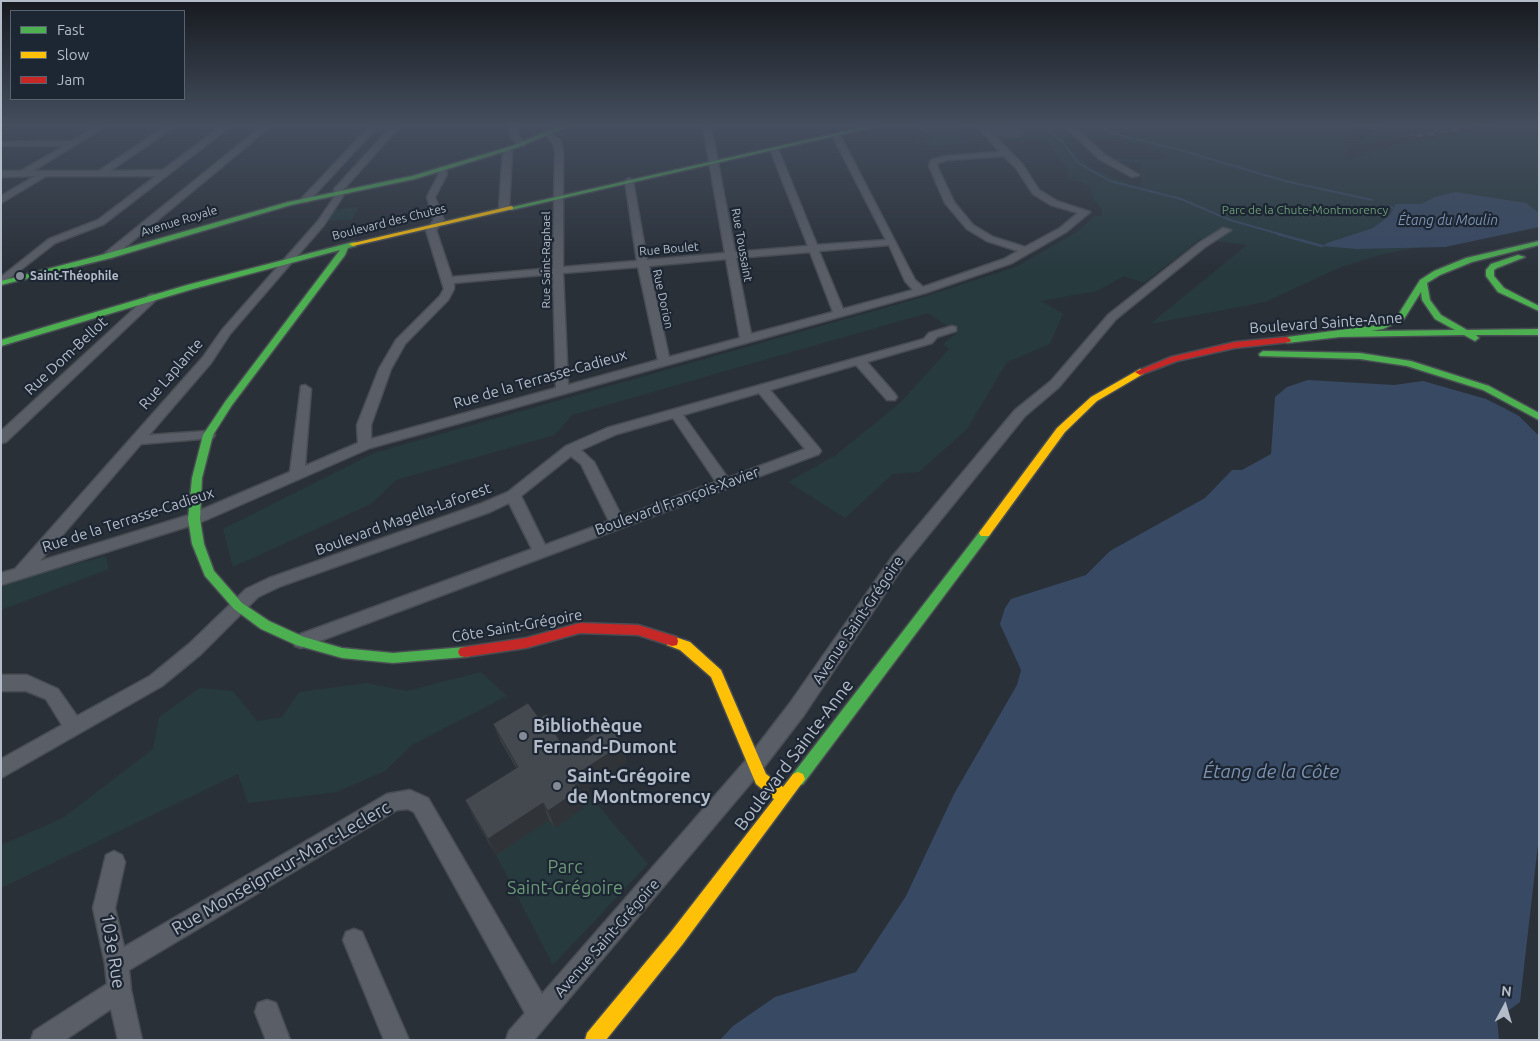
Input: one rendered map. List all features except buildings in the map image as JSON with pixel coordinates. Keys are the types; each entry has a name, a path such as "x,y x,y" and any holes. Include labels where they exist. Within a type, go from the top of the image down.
{"main road":[{"name":"Avenue Royale","path":"1,283 108,256 241,216 418,175"},
{"name":"Boulevard des Chutes","path":"1,343 153,297 289,260 504,208 658,175"},
{"path":"1340,334 1380,327 1396,320 1400,317 1423,282 1437,274 1469,260 1539,243"},
{"name":"Côte Saint-Grégoire","path":"345,246 342,253 228,404 208,435 197,478 194,519 198,544 209,573 238,606 265,625 301,641 342,653 393,658 461,653 516,644 580,628 638,630 685,646 716,674 761,778 783,797"},
{"path":"1539,255 1501,262 1490,270 1493,282 1501,290 1539,309"},
{"path":"1423,282 1429,308 1438,317 1475,338"},
{"name":"Boulevard Sainte-Anne","path":"594,1040 676,939 1019,489 1061,430 1094,399 1143,370 1174,359 1235,345 1340,334 1460,331 1539,332"},
{"name":"Boulevard Sainte-Anne","path":"1539,339 1475,338 1332,345 1258,355 1360,356 1408,363 1486,388 1539,417"},
{"name":"Boulevard Sainte-Anne","path":"1019,489 1065,445"}],"street":[{"path":"1,200 43,175"},
{"path":"1,283 51,237 94,226 164,175"},
{"path":"108,256 208,175"},
{"path":"305,200 329,175"},
{"name":"Rue Laplante","path":"21,572 207,360 226,332 322,223 339,196 337,191 352,175"},
{"path":"365,445 364,425 385,369 400,342 444,298 449,289 448,280 431,230 439,220 432,197 443,175"},
{"path":"504,208 506,175"},
{"name":"Rue Saint-Raphael","path":"560,175 558,270 562,390"},
{"name":"Rue Toussaint","path":"716,175 746,339"},
{"path":"785,175 816,250 839,313"},
{"path":"856,175 892,242 910,281 921,291"},
{"path":"937,175 950,203 970,227 990,239 1024,250"},
{"name":"Rue de la Terrasse-Cadieux","path":"1,579 194,519 365,445 921,291 1008,261 1024,250 1063,230 1085,212 1054,203 1044,198 1036,192 1024,175"},
{"name":"Rue Dorion","path":"629,181 643,264 664,362"},
{"name":"Avenue Saint-Grégoire","path":"518,1040 754,765 797,709 898,560 1020,413 1055,384 1112,317 1202,245 1226,230"},
{"name":"Rue Boulet","path":"448,280 892,242"},
{"name":"Rue Dom-Bellot","path":"1,438 153,297"},
{"name":"Boulevard Magella-Laforest","path":"238,606 252,593 275,582 485,508 513,495 571,450 612,431 761,387 928,341 933,335 952,329"},
{"path":"858,360 891,396"},
{"name":"Boulevard François-Xavier","path":"301,641 617,522 814,451 761,387"},
{"path":"297,474 305,389"},
{"path":"675,412 724,484"},
{"path":"135,440 208,435"},
{"path":"571,450 587,462 617,522"},
{"path":"513,495 540,552"},
{"path":"1,769 156,681 180,663 238,606"},
{"path":"1,682 27,682 52,694 74,728"},
{"name":"Rue Monseigneur-Marc-Leclerc","path":"117,964 394,801 410,800 421,805 540,1015"},
{"name":"103e Rue","path":"114,862 104,908 117,964 119,990 130,1040"},
{"path":"354,940 396,1040"},
{"path":"43,1040 119,990"},
{"path":"267,1012 278,1040"}],"green space":[{"name":"Parc de la Chute-Montmorency","path":"1068,175 1107,175 1139,187 1141,185 1141,175 1539,175 1539,224 1383,254 1341,267 1265,302 1150,324 1247,245 1200,239 1144,283 1124,276 1097,291 1041,301 1063,314 1050,344 1007,362 967,429 919,472 893,474 845,518 788,482 836,455 901,402 949,349 943,344 957,333 928,313 572,415 555,435 396,480 371,504 233,567 223,529 374,453 930,295 1018,266 1080,230 1095,216 1102,216 1102,209 1093,199 1090,186 1068,178"},
{"path":"359,207 352,220 324,221 332,210"},
{"path":"106,556 109,569 1,610 1,584"},
{"path":"481,672 507,696 412,745 385,771 337,792 248,803 238,774 1,888 1,845 63,818 153,749 159,717 200,688 233,691 257,721 282,717 299,692 366,683 407,691"},
{"name":"Parc Saint-Grégoire","path":"590,796 648,864 553,965 496,855 549,820 555,827 584,808 581,803"}],"water":[{"name":"Étang du Moulin","path":"1456,192 1526,203 1539,213 1539,227 1445,247 1357,249 1322,246 1373,228 1390,215 1396,204 1421,204 1435,197"},
{"name":"Étang de la Côte","path":"1308,380 1394,385 1423,381 1486,399 1519,416 1539,436 1539,836 1520,1002 1497,1019 1499,1040 720,1040 733,1026 775,997 856,972 906,896 954,794 1017,685 1021,670 1000,624 1005,608 1011,599 1086,575 1110,551 1205,498 1232,470 1242,470 1271,454 1275,397 1287,387"}],"waterway":[{"path":"1099,175 1110,181 1181,199 1230,220 1283,235"},
{"path":"1263,175 1372,200"},
{"path":"1389,206 1393,208"},
{"path":"1278,234 1322,246"}],"traffic: fast":[{"path":"1,283 108,256 290,203 424,175"},
{"path":"511,208 659,175"},
{"path":"1340,334 1380,327 1401,317 1423,282 1437,273 1469,260 1539,243"},
{"path":"1,343 190,287 353,244"},
{"path":"345,246 342,253 228,404 208,435 197,478 194,519 198,544 209,573 238,606 265,625 301,641 342,653 393,658 465,652"},
{"path":"1521,257 1494,266 1490,270 1490,276 1501,290 1539,309"},
{"path":"1423,282 1426,300 1438,317 1475,338"},
{"path":"1287,340 1340,334 1539,332"},
{"path":"1263,354 1360,356 1408,363 1486,388 1539,417"},
{"path":"798,779 985,533"}],"traffic: slow":[{"path":"353,244 511,208"},
{"path":"985,533 1061,430 1094,399 1140,372"},
{"path":"672,641 685,646 716,674 761,779 783,797"},
{"path":"594,1040 676,939 798,779"}],"traffic: jam":[{"path":"1140,372 1174,359 1235,345 1287,340"},
{"path":"465,652 526,643 580,628 638,630 672,641"}],"place":[{"name":"Saint-Théophile","path":"20,276"},
{"name":"Bibliothèque Fernand-Dumont","path":"523,736"},
{"name":"Saint-Grégoire de Montmorency","path":"557,786"}]}
